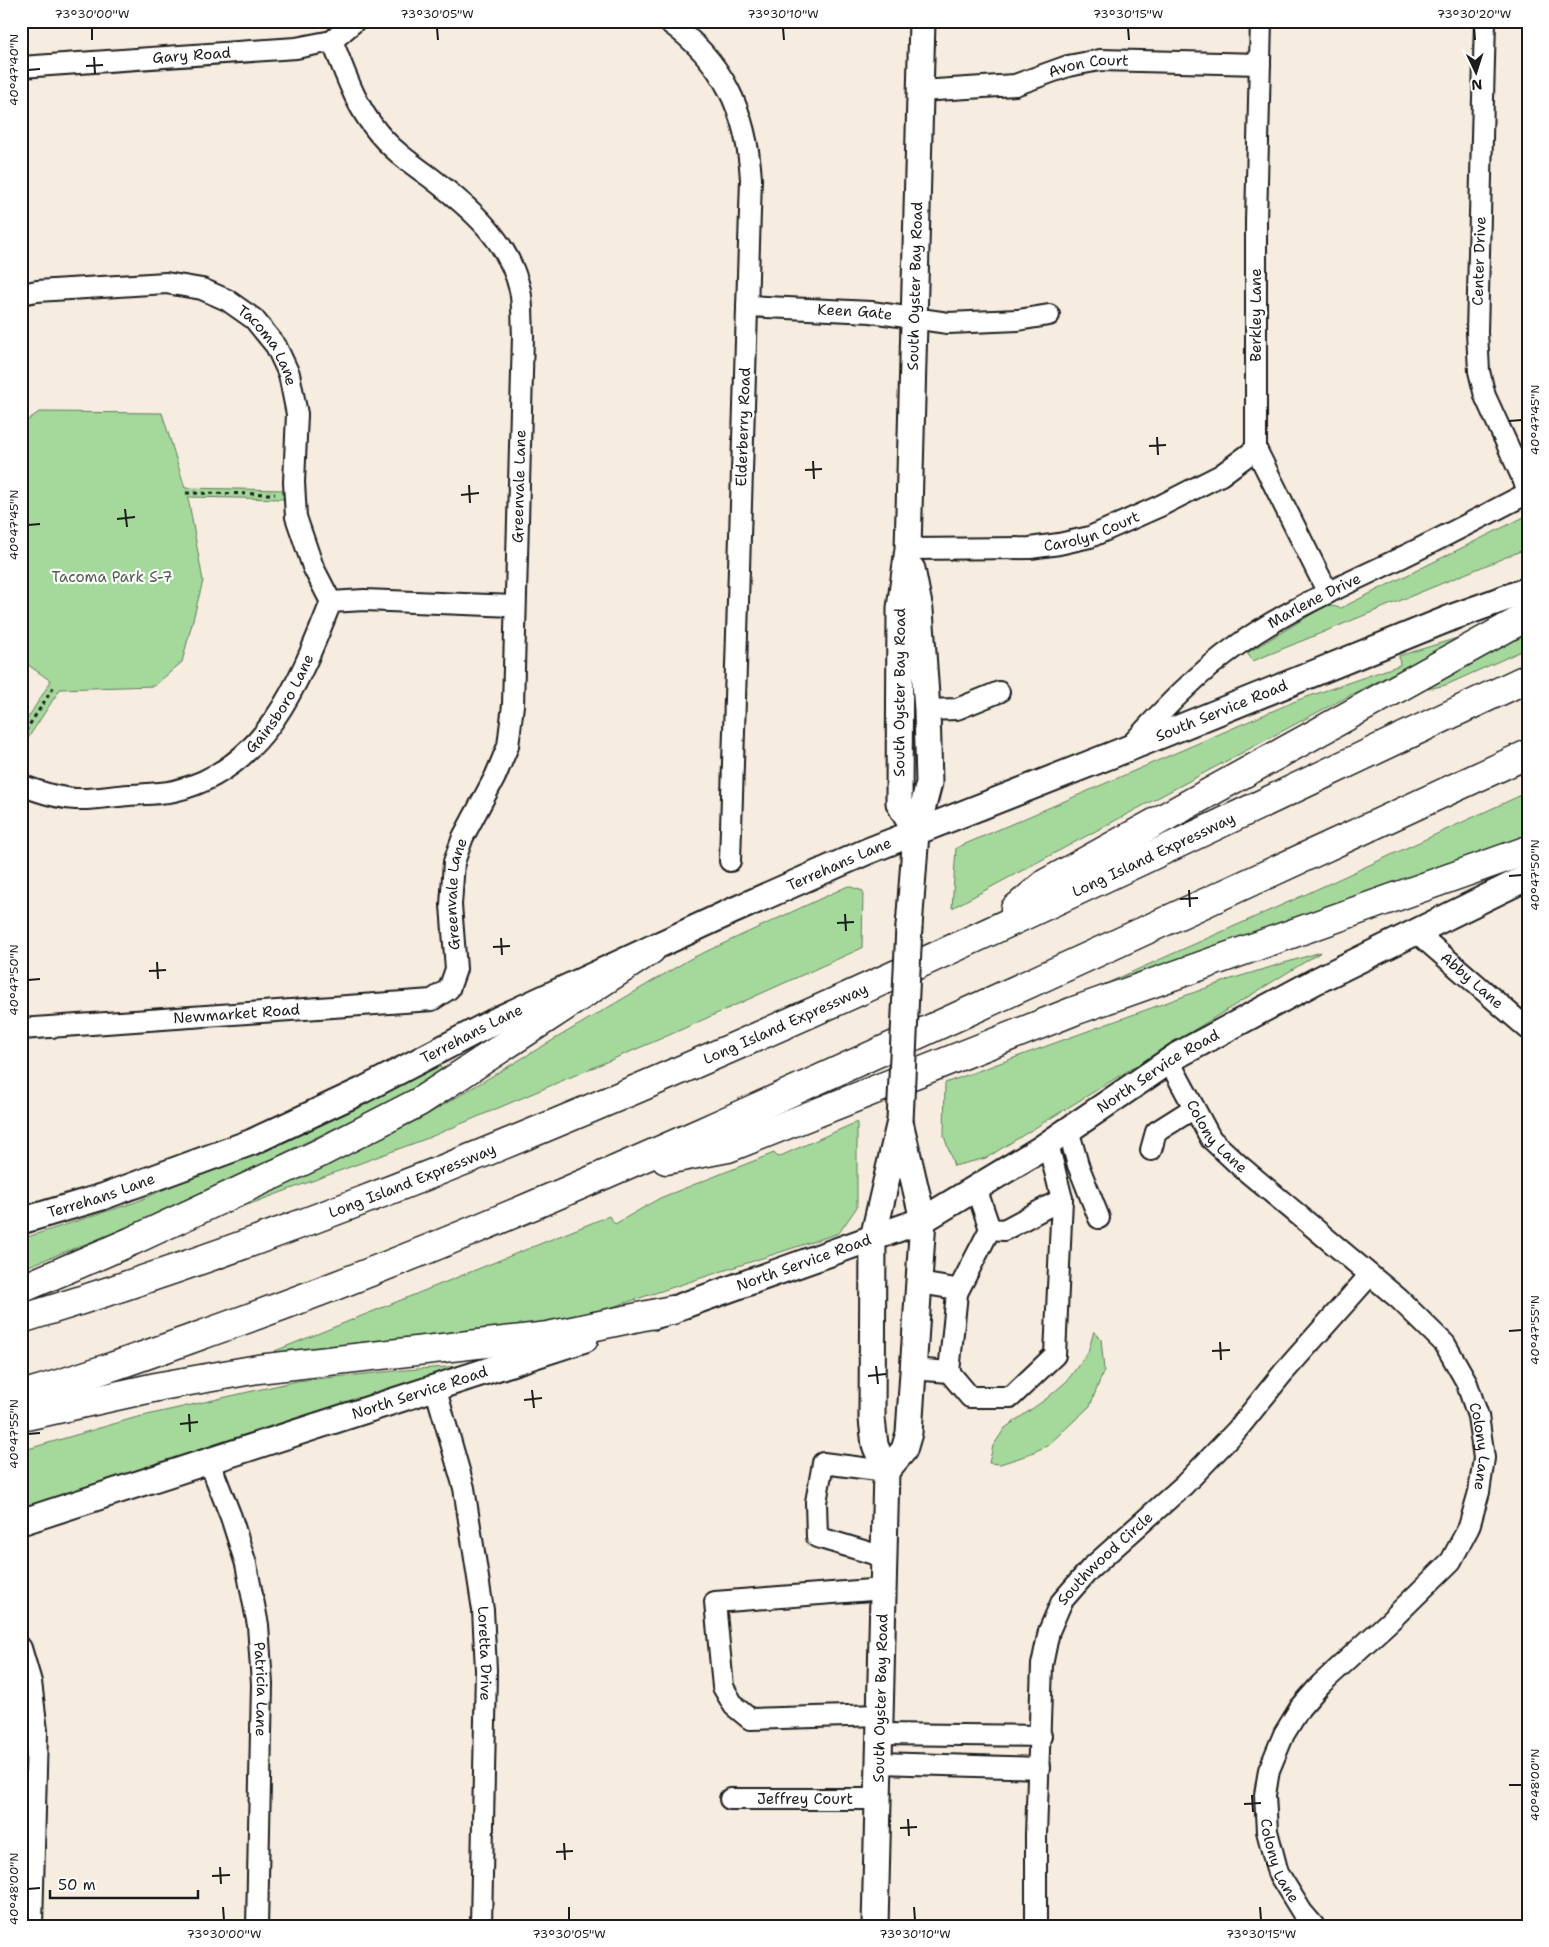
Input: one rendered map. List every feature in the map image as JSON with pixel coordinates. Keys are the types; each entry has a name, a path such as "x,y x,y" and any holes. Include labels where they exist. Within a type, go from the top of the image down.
{"highway":[{"path":"987,933 1046,883 1528,616"},
{"name":"Long Island Expressway","path":"21,1319 264,1239 447,1168 794,1021 987,933 1528,678"},
{"path":"21,1395 81,1378 286,1305 446,1242 618,1169 840,1071 1528,754"},
{"path":"618,1169 728,1148 1074,1011 1528,850"},
{"path":"21,1289 132,1241 265,1179 419,1102 651,950"},
{"path":"21,1417 161,1386 258,1369 548,1336 672,1310"}],"main road":[{"name":"South Oyster Bay Road","path":"916,833 899,803 900,608 908,549 922,21"},
{"name":"South Oyster Bay Road","path":"876,1926 886,1472 876,1445 872,1419 873,1238 900,1120 909,927 916,833 929,783 927,710 920,610 908,549"},
{"name":"South Service Road","path":"916,833 1444,620 1528,590"},
{"name":"Terrehans Lane","path":"21,1221 102,1197 252,1142 361,1091 499,1019 730,912 868,851 916,833"},
{"name":"North Service Road","path":"21,1522 672,1310 923,1220 1048,1144 1169,1062 1316,981 1528,877"},
{"name":"South Oyster Bay Road","path":"886,1472 904,1450 909,1432 923,1220 900,1120"}],"street":[{"path":"332,41 355,21"},
{"name":"Elderberry Road","path":"667,21 684,33 713,65 727,85 738,107 750,154 751,179 730,861"},
{"name":"Berkley Lane","path":"1261,21 1256,221 1256,449 1328,593"},
{"name":"Center Drive","path":"1485,21 1477,332 1479,371 1485,396 1528,492"},
{"name":"Gary Road","path":"21,68 296,48 332,41"},
{"name":"Greenvale Lane","path":"332,41 356,98 372,126 398,153 460,200 484,223 497,240 516,275 520,292 523,336 514,606 513,705 508,746 495,777 463,837 454,862 451,905 456,968 449,989"},
{"name":"Avon Court","path":"920,91 1016,85 1068,66 1100,60 1260,64"},
{"name":"Tacoma Lane","path":"21,294 37,291 166,283 202,289 227,300 254,319 276,346 290,374 296,414 296,517 313,567 331,602"},
{"name":"Keen Gate","path":"747,306 871,312 948,323 1018,320 1049,315"},
{"name":"Carolyn Court","path":"908,549 1030,548 1090,537 1160,506 1221,475 1256,449"},
{"name":"Marlene Drive","path":"1127,749 1180,692 1238,644 1273,622 1328,593 1528,492"},
{"path":"331,602 364,600 514,606"},
{"name":"Gainsboro Lane","path":"21,785 41,793 77,799 173,791 202,782 233,765 260,741 277,716 308,661 331,602"},
{"path":"927,710 957,709 999,692"},
{"name":"Abby Lane","path":"1416,932 1528,1030"},
{"name":"Newmarket Road","path":"21,1029 432,1000 449,989"},
{"name":"Colony Lane","path":"1169,1062 1211,1139 1369,1276 1399,1299 1445,1344 1466,1380 1478,1416 1484,1458 1479,1492 1469,1527 1451,1561 1316,1690 1300,1708 1284,1734 1269,1770 1265,1795 1267,1831 1278,1873 1302,1912 1314,1926"},
{"path":"1151,1150 1156,1132 1194,1108"},
{"path":"1068,1129 1078,1165 1099,1218"},
{"path":"976,1188 990,1229 957,1293 950,1372 970,1397 1011,1397 1056,1355 1062,1198 1048,1144"},
{"path":"990,1229 1004,1230 1062,1198"},
{"name":"Southwood Circle","path":"1036,1926 1036,1835 1041,1736 1042,1665 1049,1631 1062,1601 1090,1568 1184,1485 1237,1430 1283,1373 1369,1276"},
{"path":"919,1282 950,1288 957,1293"},
{"path":"913,1369 950,1372"},
{"name":"Loretta Drive","path":"435,1388 464,1488 483,1610 486,1670 481,1926"},
{"name":"Patricia Lane","path":"209,1461 231,1517 246,1564 258,1625 262,1693 257,1926"},
{"path":"884,1557 817,1537 816,1502 823,1463 886,1472"},
{"path":"884,1589 715,1602 723,1687 734,1706 750,1719 880,1725 1041,1736"},
{"path":"21,1648 31,1682 37,1731 32,1926"},
{"path":"879,1763 1039,1768"},
{"name":"Jeffrey Court","path":"730,1799 878,1799"}],"path":[{"path":"186,493 295,494"},
{"path":"21,738 55,685"}],"green space":[{"name":"Tacoma Park S-7","path":"39,412 162,413 185,488 285,490 283,499 188,497 203,581 182,662 154,686 60,689 21,749 21,729 51,681 21,660 21,425"},
{"path":"1528,515 1528,548 1253,661 1247,653 1327,605 1341,608"},
{"path":"1528,632 1528,648 1446,685 1428,689 1441,677"},
{"path":"1470,634 1316,713 952,908 956,848 1298,700 1400,665 1399,656"},
{"path":"1528,792 1528,842 1067,1001 1302,896"},
{"path":"848,886 863,891 862,948 667,1036 428,1138 215,1217 418,1120 690,959"},
{"path":"1321,952 986,1158 954,1166 944,1136 945,1083 1231,979"},
{"path":"440,1066 444,1075 142,1222 21,1269 21,1239 136,1202"},
{"path":"857,1122 857,1207 839,1233 551,1327 266,1358 275,1351 609,1216 615,1224 660,1198 774,1153 778,1157"},
{"path":"1094,1331 1101,1339 1104,1370 1090,1406 1047,1446 1000,1464 989,1463 993,1446 1005,1428 1046,1399 1067,1381 1088,1352"},
{"path":"461,1366 21,1511 21,1451 134,1418 297,1381"}]}
